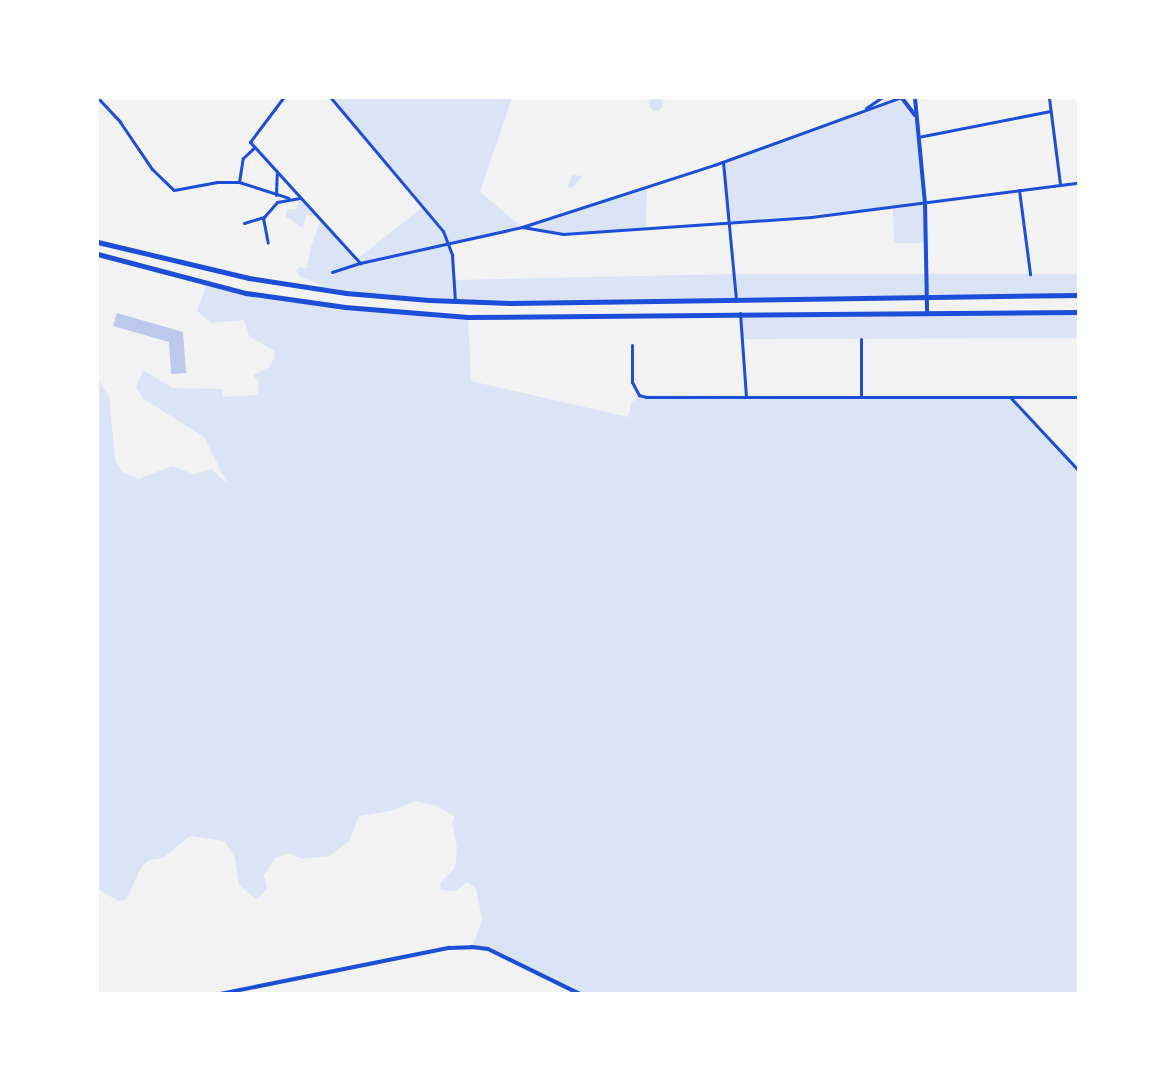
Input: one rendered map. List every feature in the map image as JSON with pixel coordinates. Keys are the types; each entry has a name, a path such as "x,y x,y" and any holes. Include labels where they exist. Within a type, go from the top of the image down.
{"main road":[{"path":"98,242 302,287 455,302 1078,295"},
{"path":"98,254 246,293 346,307 468,317 740,313 1078,312"}],"street":[{"path":"98,98 120,122 152,169 174,190 218,182 239,182 276,195 301,198"},
{"path":"283,98 250,142 360,263"},
{"path":"331,98 435,219 449,245 455,302"},
{"path":"862,112 880,98"},
{"path":"332,272 360,263 449,245 522,227 723,162 900,98 911,106 916,119"},
{"path":"915,98 925,203 927,312"},
{"path":"1049,98 1060,184"},
{"path":"918,137 1050,111"},
{"path":"239,182 243,158 255,147"},
{"path":"723,162 731,222 736,300"},
{"path":"276,195 277,172"},
{"path":"522,227 563,234 811,218 1078,183"},
{"path":"1019,190 1030,274"},
{"path":"244,223 263,218 277,202 289,198"},
{"path":"263,218 268,244"},
{"path":"740,313 746,397"},
{"path":"860,339 861,396"},
{"path":"632,345 632,382 639,395 646,397 1078,396"},
{"path":"1010,397 1078,470"},
{"path":"220,994 449,948 472,946 496,952 580,994"}],"shaded area":[{"path":"656,97 661,99 663,104 661,109 656,111 651,109 649,104 651,99"},
{"path":"331,98 512,98 480,192 522,227 450,245 454,280 734,274 1078,274 1078,295 455,302 318,289 321,285 301,277 296,271 299,267 307,268 311,246 321,220 357,259 424,206"},
{"path":"899,98 908,102 916,119 925,243 894,243 893,209 898,207 731,222 723,162"},
{"path":"572,175 583,176 572,188 567,187"},
{"path":"647,187 646,228 563,234 522,227"},
{"path":"301,198 316,216 306,215 303,228 285,216 287,210 296,209"},
{"path":"208,280 246,293 297,301 468,317 471,381 628,417 631,403 639,395 1010,397 1078,470 1078,993 580,993 488,949 472,947 482,920 476,888 467,882 456,891 441,890 440,883 455,868 457,849 452,823 454,816 437,806 415,801 391,811 359,816 349,841 330,856 302,859 289,853 275,858 264,875 267,889 257,900 239,885 235,858 224,841 190,836 163,858 149,860 141,868 126,900 118,901 98,889 98,380 109,396 115,459 122,472 139,479 171,466 194,474 211,469 227,483 204,437 144,399 136,388 143,370 173,388 222,389 223,397 258,395 259,382 253,375 269,367 275,357 274,351 249,336 244,320 211,323 197,311"},
{"path":"1078,312 1078,338 742,339 740,313"}],"building":[{"path":"117,313 183,332 186,373 171,374 169,342 113,326"}]}
